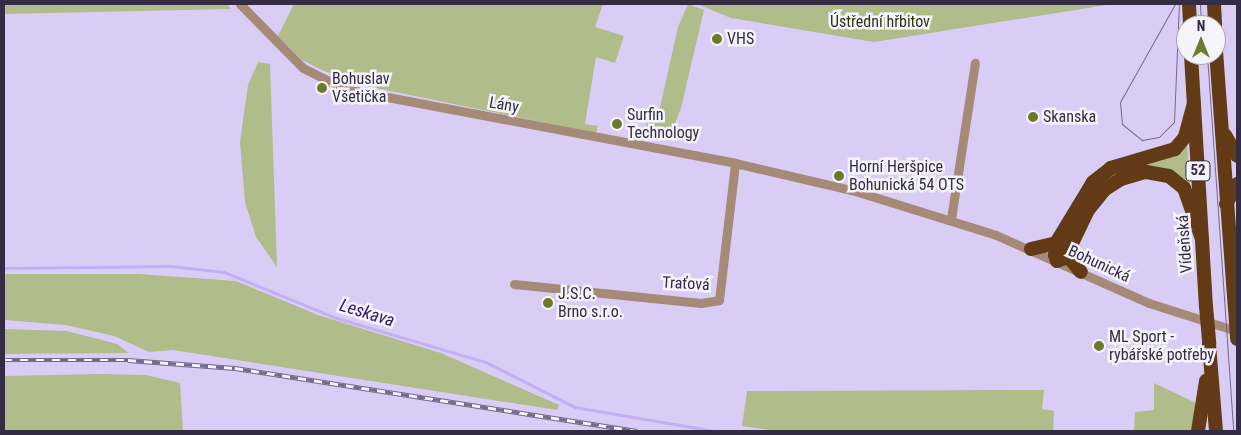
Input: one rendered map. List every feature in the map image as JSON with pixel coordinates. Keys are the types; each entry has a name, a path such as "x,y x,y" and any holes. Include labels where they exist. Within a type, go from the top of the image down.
{"highway":[{"name":"Vídeňská","path":"1192,65 1206,306 1216,431"},
{"name":"52","path":"1217,65 1218,105 1237,339"},
{"path":"1058,261 1057,243 1084,193 1104,172 1178,147 1194,103"},
{"path":"1218,105 1228,146 1237,156"},
{"path":"1081,272 1072,261 1072,248 1088,210 1104,190 1128,176 1146,172 1169,176 1184,188 1202,240"},
{"path":"1226,205 1237,184"},
{"path":"1030,249 1057,243"},
{"path":"1058,261 1072,248"},
{"path":"1198,431 1209,348"}],"street":[{"name":"Lány","path":"240,4 298,64 345,89 735,163 793,176"},
{"path":"951,219 975,63"},
{"name":"Traťová","path":"514,284 701,303 719,300 735,163"},
{"name":"Bohunická","path":"793,176 951,219 1030,249 1196,321 1237,331"}],"green space":[{"path":"4,4 227,4 231,9 4,14"},
{"path":"294,4 603,4 595,27 624,36 615,63 596,57 585,124 598,126 596,133 371,87 324,71 302,60 278,36"},
{"path":"688,4 704,10 681,108 668,141 652,139 646,123 652,115 658,116 678,27"},
{"name":"Ústřední hřbitov","path":"697,4 1113,4 874,42 731,18"},
{"path":"258,62 270,64 277,267 256,237 245,202 240,142 248,85"},
{"path":"1187,142 1190,186 1171,174 1095,188 1112,174 1162,160"},
{"path":"4,274 138,274 236,281 318,315 441,353 559,405 557,410 173,350 149,352 114,336 66,325 4,320"},
{"path":"4,329 67,331 117,344 129,353 4,354"},
{"path":"146,375 180,383 183,431 4,431 4,376"},
{"path":"1154,383 1198,404 1194,431 1134,431 1135,412 1154,410"},
{"path":"1044,390 1042,409 1054,411 1053,431 776,431 742,426 747,391"}],"waterway":[{"name":"Leskava","path":"4,268 171,266 224,272 337,318 486,362 575,407 716,431"}],"tram line":[{"path":"1175,4 1120,102 1122,124 1142,140 1159,137 1174,122 1179,4"},
{"path":"1200,4 1201,15"},
{"path":"1208,65 1233,431"}],"railway":[{"path":"4,360 128,360 235,368 637,431"}],"place":[{"name":"VHS","path":"717,39"},
{"name":"Bohuslav Všetička","path":"322,88"},
{"name":"Skanska","path":"1033,117"},
{"name":"Surfin Technology","path":"617,124"},
{"name":"Horní Heršpice Bohunická 54 OTS","path":"839,176"},
{"name":"J.S.C. Brno s.r.o.","path":"548,303"},
{"name":"ML Sport - rybářské potřeby","path":"1099,346"}]}
